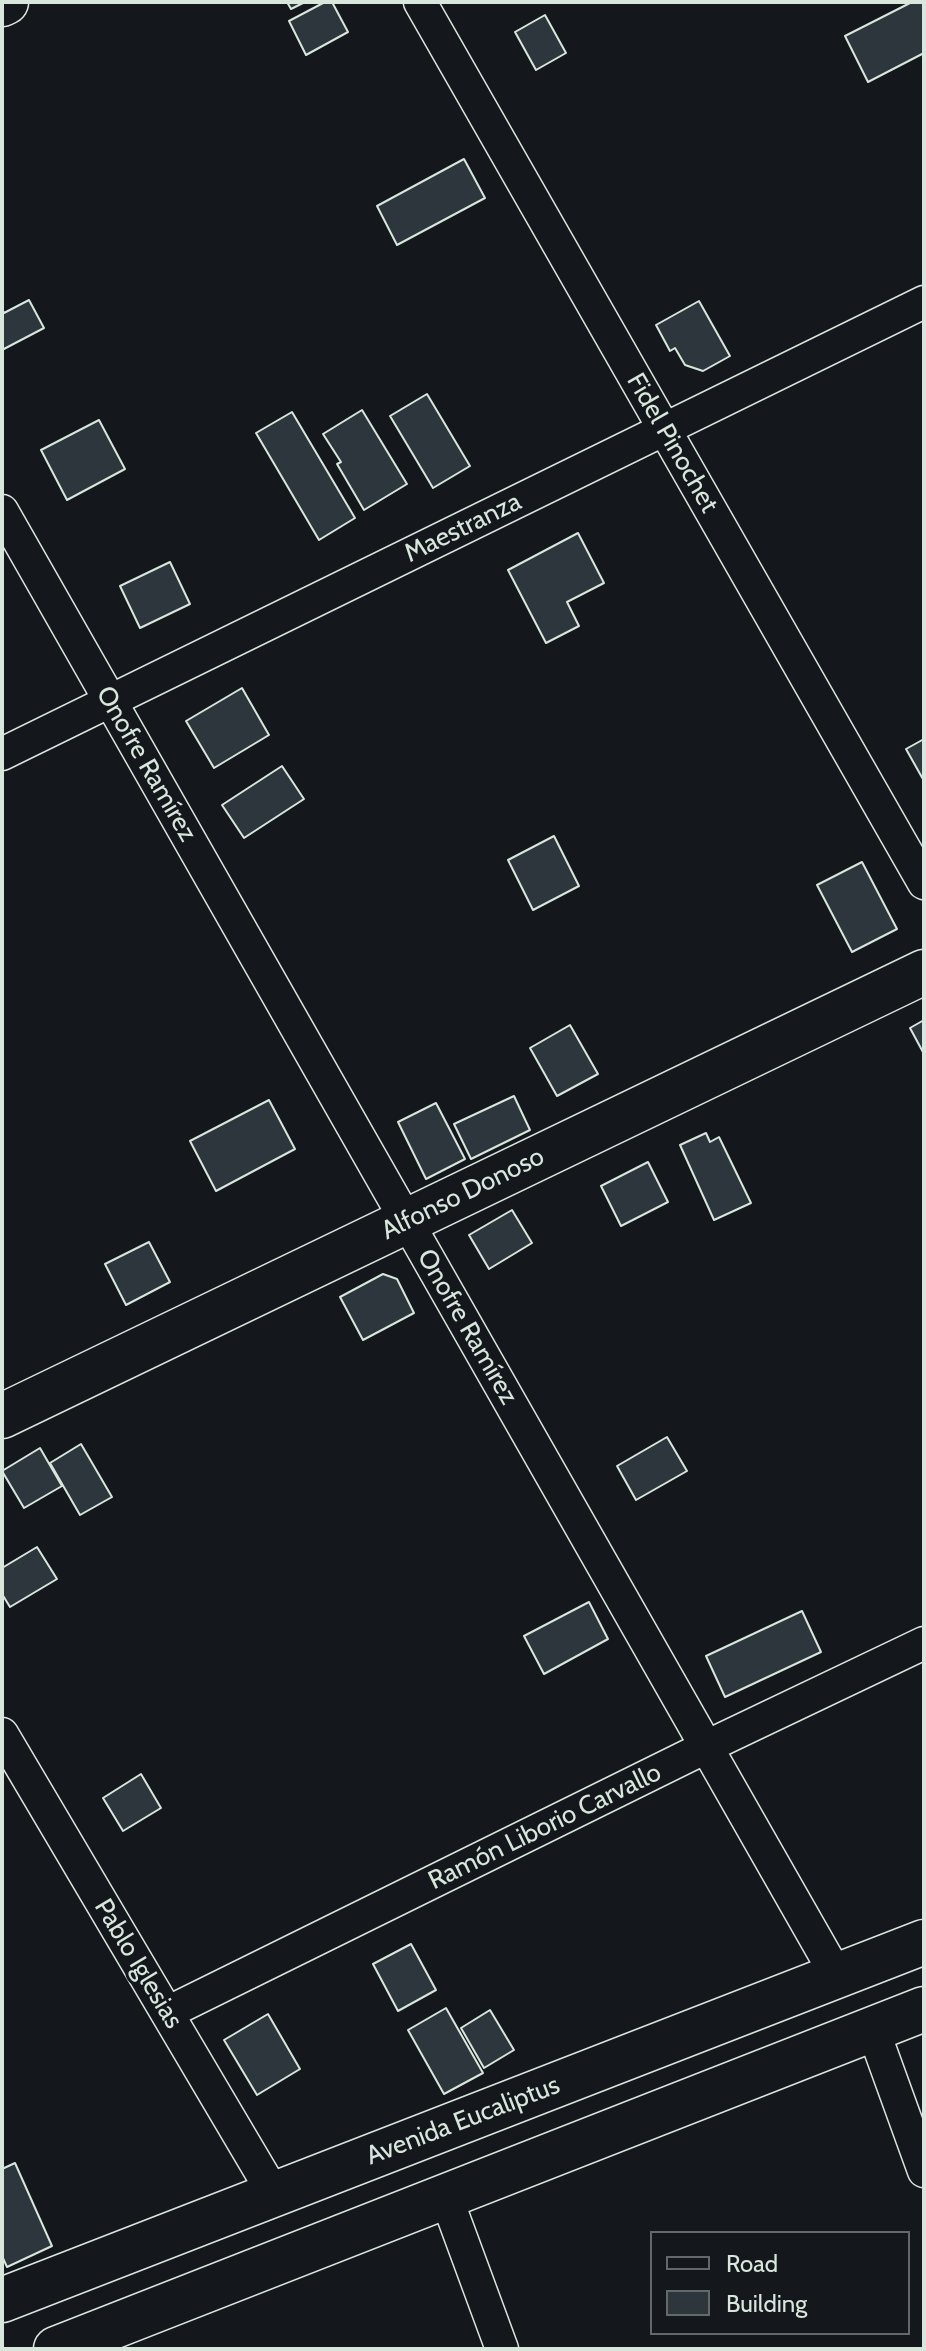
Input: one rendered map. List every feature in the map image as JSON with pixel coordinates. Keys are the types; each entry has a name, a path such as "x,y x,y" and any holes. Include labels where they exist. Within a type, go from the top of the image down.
{"main road":[{"name":"Alfonso Donoso","path":"2,1416 924,972"},
{"name":"Avenida Eucaliptus","path":"2,2300 924,1942"},
{"path":"56,2349 924,2009"}],"street":[{"name":"Fidel Pinochet","path":"420,2 924,883"},
{"name":"Maestranza","path":"2,754 924,302"},
{"name":"Onofre Ramírez","path":"2,511 837,1976"},
{"name":"Ramón Liborio Carvallo","path":"167,2013 924,1643"},
{"name":"Pablo Iglesias","path":"2,1734 274,2194"},
{"path":"873,2030 924,2171"},
{"path":"446,2197 502,2349"}],"building":[{"path":"287,2 305,2 291,9"},
{"path":"325,2 332,2 348,32 306,55 289,21"},
{"path":"912,2 924,2 924,53 868,82 845,36"},
{"path":"545,15 566,53 536,70 515,32"},
{"path":"464,159 485,198 397,245 377,206"},
{"path":"29,300 44,328 2,350 2,309 4,313"},
{"path":"699,301 730,356 703,371 685,365 675,348 670,351 656,325"},
{"path":"427,394 470,466 433,488 390,416"},
{"path":"362,410 407,484 364,510 337,464 341,462 323,434"},
{"path":"292,412 355,518 319,540 256,433"},
{"path":"99,420 125,469 67,500 41,450"},
{"path":"578,533 604,583 567,602 579,626 546,643 508,570"},
{"path":"170,562 190,604 140,628 120,586"},
{"path":"242,688 269,735 214,768 186,721"},
{"path":"924,739 924,781 906,749"},
{"path":"282,766 304,799 244,838 222,805"},
{"path":"554,836 579,886 533,910 508,860"},
{"path":"862,862 897,929 852,952 817,885"},
{"path":"924,1020 924,1054 910,1028"},
{"path":"570,1025 598,1074 557,1096 530,1048"},
{"path":"514,1096 530,1130 471,1159 454,1124"},
{"path":"269,1100 295,1149 216,1191 190,1141"},
{"path":"436,1103 465,1159 426,1179 398,1122"},
{"path":"706,1133 710,1142 719,1137 751,1203 714,1220 680,1145"},
{"path":"648,1162 668,1202 621,1226 601,1186"},
{"path":"512,1210 532,1243 489,1269 469,1235"},
{"path":"149,1242 170,1282 126,1305 105,1264"},
{"path":"383,1274 397,1279 414,1313 363,1340 340,1297"},
{"path":"667,1437 687,1471 636,1500 617,1466"},
{"path":"81,1444 112,1497 80,1515 50,1463"},
{"path":"40,1448 62,1486 24,1508 2,1471"},
{"path":"37,1547 57,1579 10,1607 2,1594 2,1568"},
{"path":"589,1602 608,1639 544,1674 524,1636"},
{"path":"802,1611 821,1652 725,1697 706,1656"},
{"path":"141,1774 161,1808 123,1831 103,1798"},
{"path":"411,1944 436,1990 398,2011 373,1964"},
{"path":"446,2008 483,2073 444,2094 408,2030"},
{"path":"490,2010 514,2050 484,2068 461,2028"},
{"path":"268,2014 300,2069 257,2095 224,2040"},
{"path":"15,2163 52,2246 7,2267 2,2256 2,2169"}]}
